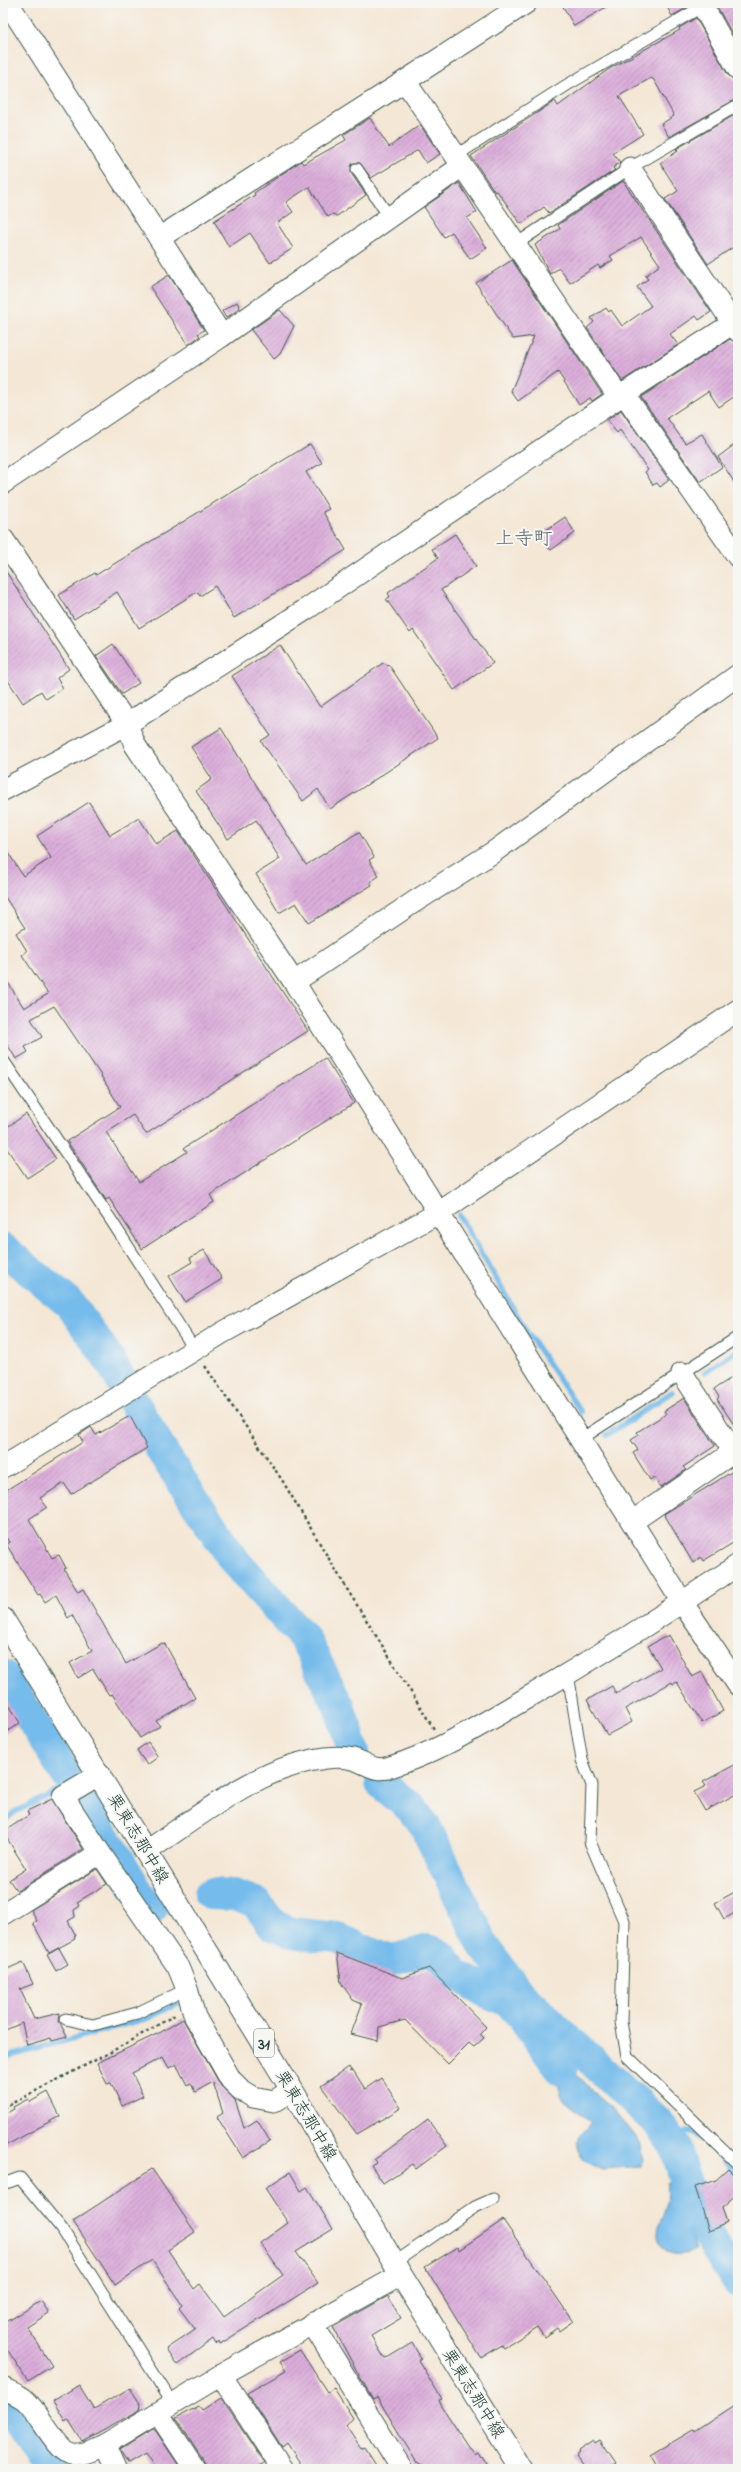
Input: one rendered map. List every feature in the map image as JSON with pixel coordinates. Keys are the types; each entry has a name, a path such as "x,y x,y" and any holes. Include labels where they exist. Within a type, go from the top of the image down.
{"main road":[{"name":"栗東志那中線","path":"3,1619 147,1851 520,2469"}],"street":[{"path":"8,3 222,336"},
{"path":"159,238 405,82 526,3"},
{"path":"702,4 738,69"},
{"path":"405,82 458,161 622,396 738,557"},
{"path":"3,483 222,336 390,218 458,161"},
{"path":"3,790 127,724 305,610 622,396 736,325 630,168"},
{"path":"3,539 127,724 135,745 294,982 440,1212 682,1602 738,1685"},
{"path":"294,982 414,902 492,853 738,675"},
{"path":"3,1467 195,1350 440,1212 738,1010"},
{"path":"633,1521 736,1450 682,1374"},
{"path":"147,1851 257,1780 287,1768 325,1758 339,1757 356,1760 378,1770 391,1767 444,1744 568,1674 738,1565"},
{"path":"100,1774 63,1796 178,1967 189,1997 218,2061 240,2089 253,2097 274,2101 292,2090"},
{"path":"3,1914 100,1853"},
{"path":"3,2388 24,2400 41,2417 62,2449 72,2454 84,2453 104,2445 312,2323 398,2269"},
{"path":"312,2323 402,2469"},
{"path":"221,2375 282,2469"},
{"path":"165,2408 195,2469"},
{"path":"104,2445 115,2469"}],"lane":[{"path":"458,161 567,85 702,4"},
{"path":"516,244 630,168 738,105"},
{"path":"357,169 390,218"},
{"path":"3,1060 195,1350"},
{"path":"581,1439 738,1337"},
{"path":"568,1674 582,1760 592,1785 590,1842 624,1921 622,2022 627,2056 738,2164"},
{"path":"66,2019 93,2025 189,1997"},
{"path":"3,2184 20,2178 62,2229 165,2408"},
{"path":"398,2269 475,2207 493,2199"}],"path":[{"path":"195,1350 221,1392 282,1480 347,1589 444,1744"},
{"path":"3,2108 109,2053 189,1997"},
{"path":"3,2134 3,2139"}],"water":[{"path":"571,2067 593,2092 612,2108 639,2142 644,2160 641,2166 602,2169 582,2159 577,2141 591,2122 562,2098 555,2073"},
{"path":"670,2181 673,2182 695,2250 689,2253 671,2253 662,2246 659,2240 658,2230 666,2205 667,2183"}],"building":[{"path":"561,3 613,3 574,26"},
{"path":"665,3 689,3 690,6 672,16"},
{"path":"720,3 738,3 738,44 716,5"},
{"path":"696,18 728,75 738,81 738,98 669,137 661,124 674,116 654,80 651,78 619,96 643,134 613,153 620,162 613,168 615,170 549,213 544,207 521,224 497,191 495,192 471,156 555,101 558,106 609,69 680,30 679,28"},
{"path":"738,113 738,244 708,264 665,199 678,191 660,163 678,151 676,149"},
{"path":"370,118 389,147 420,125 440,154 426,163 418,150 371,178 360,163 353,163 351,166 351,173 366,195 337,216 333,214 328,217 309,187 286,202 293,212 277,223 293,248 270,263 250,233 229,247 214,221 255,195 254,193 301,161 303,164 346,140 343,135"},
{"path":"623,181 711,312 699,320 696,316 670,334 678,345 622,381 587,328 594,322 591,318 606,308 609,312 611,310 622,326 651,306 637,287 648,279 645,276 660,265 641,237 610,256 613,260 600,268 598,265 570,283 559,268 550,274 535,245 560,229 558,225"},
{"path":"459,183 477,212 467,218 487,248 470,259 452,232 444,237 424,207"},
{"path":"512,260 602,394 592,401 590,398 579,405 558,372 518,401 511,391 534,336 513,339 476,283"},
{"path":"169,275 204,330 198,334 200,336 188,345 150,287"},
{"path":"237,302 240,308 226,318 222,311"},
{"path":"280,310 294,326 280,354 274,359 251,330"},
{"path":"730,339 738,343 738,394 719,407 708,391 667,418 685,443 702,434 722,467 700,482 641,397"},
{"path":"621,410 669,480 660,487 657,483 653,485 645,472 648,470 620,430 617,433 607,420"},
{"path":"738,442 738,488 718,457"},
{"path":"310,444 322,463 306,472 329,509 323,512 346,550 234,618 215,586 200,596 197,592 139,628 117,592 74,619 59,595 95,573 96,575"},
{"path":"565,517 575,533 551,550 539,535"},
{"path":"455,534 476,566 441,590 493,663 454,690 413,630 410,633 386,599 390,597 388,593 438,558 432,549"},
{"path":"3,567 69,669 57,678 63,688 46,699 41,691 23,703 3,673"},
{"path":"113,644 139,683 122,694 96,656"},
{"path":"280,645 320,707 383,663 389,665 438,738 330,809 318,789 303,801 261,741 270,735 232,676"},
{"path":"221,728 306,865 359,832 374,857 369,860 379,876 370,882 372,885 309,923 296,903 279,913 256,874 280,859 256,820 228,839 196,791 212,779 191,747"},
{"path":"89,802 110,835 139,818 156,844 178,831 308,1031 146,1134 133,1115 106,1132 139,1182 187,1152 184,1148 325,1058 354,1103 210,1195 214,1202 142,1249 109,1198 106,1200 67,1141 120,1107 100,1074 54,1006 31,1019 42,1037 25,1047 28,1052 16,1059 3,1037 3,975 24,1008 48,994 22,955 27,951 16,933 25,928 3,894 3,844 23,876 51,858 37,836"},
{"path":"26,1114 56,1159 27,1178 3,1143 3,1130"},
{"path":"204,1250 222,1279 185,1302 169,1276 192,1262 190,1258"},
{"path":"733,1377 738,1384 738,1431 717,1399 719,1397 714,1389"},
{"path":"684,1398 715,1446 683,1467 686,1470 661,1487 654,1477 650,1480 633,1453 638,1450 631,1440 639,1435 637,1432 666,1414 664,1411"},
{"path":"130,1416 147,1448 71,1494 64,1483 40,1498 47,1507 29,1519 52,1558 59,1555 66,1568 64,1569 78,1592 83,1589 126,1664 162,1643 165,1644 195,1698 156,1721 160,1726 140,1738 112,1694 109,1695 93,1669 78,1678 70,1663 92,1651 72,1615 68,1618 56,1595 45,1602 40,1594 38,1595 6,1544 9,1542 3,1533 3,1492 83,1442 79,1435 91,1427 96,1435"},
{"path":"738,1468 738,1540 703,1561 701,1557 693,1563 664,1514"},
{"path":"669,1635 692,1677 702,1672 723,1711 702,1723 677,1682 673,1684 672,1682 625,1709 632,1722 607,1735 587,1700 612,1686 616,1694 661,1668 648,1646"},
{"path":"3,1695 20,1723 3,1734"},
{"path":"148,1742 158,1757 147,1765 137,1750"},
{"path":"738,1763 738,1793 705,1811 694,1792 706,1786 703,1782"},
{"path":"52,1799 83,1849 17,1891 9,1880 26,1869 3,1832 29,1815 27,1811"},
{"path":"97,1869 107,1884 77,1902 80,1906 74,1910 75,1917 68,1921 76,1936 74,1937 75,1939 49,1953 33,1923 37,1921 31,1910"},
{"path":"738,1890 738,1911 724,1919 715,1903"},
{"path":"59,1948 68,1964 56,1971 47,1955"},
{"path":"337,1953 402,1978 429,1968 486,2027 480,2034 484,2038 474,2047 469,2043 448,2064 405,2020 379,2027 378,2041 351,2034 362,2004 353,2000 341,1983"},
{"path":"23,1962 33,1984 20,1989 34,2019 60,2013 59,2021 67,2037 52,2041 51,2038 27,2045 22,2023 3,2031 3,1971"},
{"path":"183,2019 221,2086 235,2100 244,2128 257,2120 270,2141 243,2158 217,2117 223,2113 213,2082 195,2092 191,2083 187,2085 176,2064 169,2068 163,2057 132,2073 143,2096 122,2106 111,2083 107,2084 97,2063 161,2032"},
{"path":"349,2067 351,2071 353,2070 365,2089 381,2078 401,2108 357,2134 321,2086"},
{"path":"48,2092 60,2116 3,2147 3,2115 14,2109 13,2107 28,2099 30,2102"},
{"path":"428,2120 447,2146 416,2169 412,2164 383,2183 371,2165 376,2162 374,2160"},
{"path":"152,2169 195,2232 168,2250 194,2289 200,2284 224,2317 283,2275 260,2243 288,2223 265,2188 290,2172 301,2191 307,2187 333,2229 296,2252 318,2283 220,2344 219,2341 216,2344 213,2339 177,2365 166,2349 195,2329 179,2308 182,2305 152,2260 115,2285 73,2221"},
{"path":"728,2169 738,2179 738,2193 722,2207 727,2223 709,2231 695,2187 716,2180"},
{"path":"503,2220 573,2321 559,2331 557,2328 544,2337 537,2327 504,2348 502,2345 481,2358 425,2267 458,2247 459,2250"},
{"path":"388,2296 401,2318 371,2336 385,2359 412,2343 421,2358 418,2360 442,2399 439,2400 441,2405 469,2448 471,2447 475,2453 478,2451 489,2469 427,2469 417,2463 377,2397 373,2399 360,2377 333,2327"},
{"path":"41,2301 49,2313 27,2327 52,2366 28,2381 3,2343 3,2324"},
{"path":"300,2350 327,2392 334,2388 353,2418 346,2426 361,2449 365,2447 379,2469 304,2469 287,2443 282,2447 247,2393 286,2371 280,2362"},
{"path":"79,2385 94,2409 130,2388 141,2405 140,2410 82,2441 68,2419 65,2421 53,2401"},
{"path":"221,2398 264,2463 254,2469 207,2469 205,2462 176,2418 199,2406 202,2410"},
{"path":"738,2403 738,2469 659,2469 651,2455 693,2430 694,2432"},
{"path":"153,2429 156,2431 181,2469 155,2469 145,2454 128,2464 119,2450"},
{"path":"600,2440 616,2464 608,2469 585,2469 576,2456 580,2453 579,2451 594,2441 595,2443"}],"waterway":[{"path":"459,1215 527,1332 581,1412"},
{"path":"3,1249 70,1304 107,1356 163,1453 236,1563 304,1638 339,1706 354,1752"},
{"path":"705,1372 738,1350"},
{"path":"607,1435 672,1392"},
{"path":"3,1675 74,1786"},
{"path":"381,1783 412,1809 426,1828 482,1943 519,1994 656,2120 675,2146 699,2222 738,2282"},
{"path":"3,1822 15,1812 60,1790"},
{"path":"84,1801 148,1909 152,1908"},
{"path":"210,1894 234,1895 256,1903 273,1925 291,1933 337,1938 384,1959 396,1959 427,1950 434,1952 443,1957 454,1973 484,1991 508,2001 522,2016 561,2070"},
{"path":"3,2058 148,2018 199,1993"},
{"path":"671,2139 690,2131 709,2144 738,2175"},
{"path":"3,2405 5,2404 54,2469"}],"district":[{"name":"上寺町","path":"524,537"}]}
